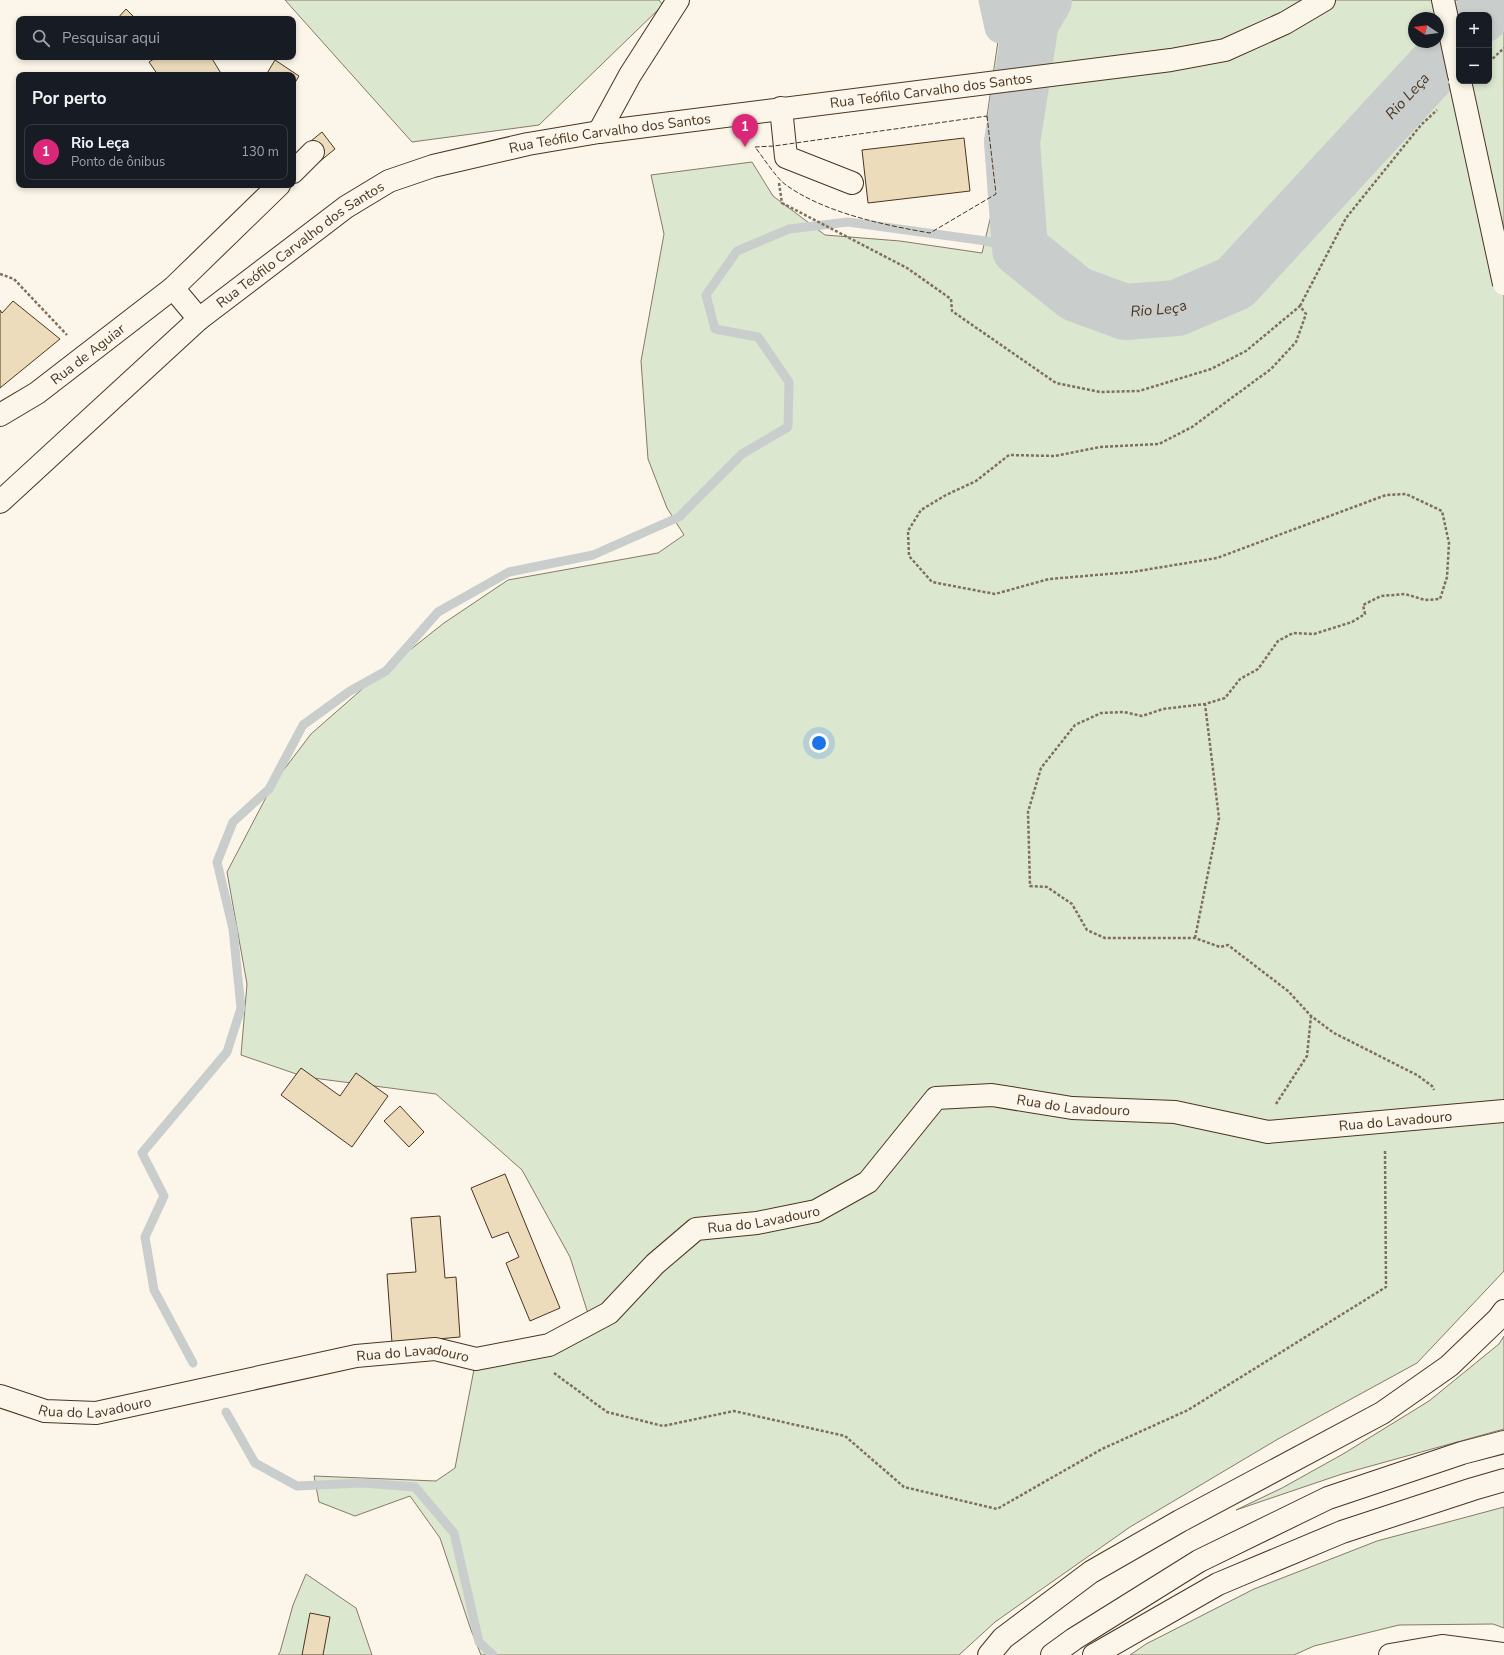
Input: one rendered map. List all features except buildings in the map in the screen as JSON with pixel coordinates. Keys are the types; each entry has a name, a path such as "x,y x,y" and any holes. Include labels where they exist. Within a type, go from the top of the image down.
{"main road":[{"path":"599,132 630,75 678,0"},
{"name":"Rua Teófilo Carvalho dos Santos","path":"0,502 199,319 346,207 389,181 433,166 528,144 599,132 898,93 1170,60 1225,50 1285,23 1324,0"},
{"path":"1443,0 1456,61"},
{"path":"1461,84 1504,284"},
{"path":"781,108 786,157 852,183"},
{"path":"296,169 313,152"},
{"name":"Rua de Aguiar","path":"0,415 37,393 173,288 276,188"},
{"path":"173,288 199,319"},
{"name":"Rua do Lavadouro","path":"0,1396 45,1411 96,1412 356,1356 435,1349 476,1359 549,1345 610,1313 655,1264 696,1229 757,1223 816,1211 868,1182 936,1098 992,1095 1072,1108 1175,1112 1268,1132 1504,1111"},
{"path":"989,1655 1003,1638 1091,1572 1180,1521 1382,1413 1449,1366 1498,1319 1504,1311"},
{"path":"1052,1655 1199,1561 1328,1498 1462,1453 1504,1442"},
{"path":"1094,1655 1218,1584 1342,1532 1472,1489 1504,1480"},
{"path":"1390,1655 1442,1646 1504,1654"}],"path":[{"path":"1492,59 1504,48"},
{"path":"779,182 782,203 907,268 951,299 952,311 1056,383 1100,392 1139,391 1211,369 1246,351 1300,306 1346,218 1421,125 1442,106"},
{"path":"0,274 14,280 87,355"},
{"path":"1300,306 1306,314 1296,342 1271,369 1192,427 1159,444 1100,447 1054,456 1009,455 976,481 946,495 921,510 908,531 909,556 932,582 996,594 1050,579 1132,572 1217,558 1386,495 1406,494 1442,511 1449,543 1447,576 1440,599 1425,600 1405,594 1381,596 1363,605 1365,614 1352,622 1314,634 1293,633 1278,641 1258,669 1240,678 1225,698 1205,704 1163,709 1142,716 1124,712 1101,713 1074,725 1041,768 1028,812 1030,886 1047,887 1072,904 1087,930 1105,938 1195,938 1220,947 1228,945 1288,991 1311,1016 1334,1033 1417,1074 1432,1086 1446,1117"},
{"path":"1195,938 1219,818 1205,704"},
{"path":"1280,1131 1273,1108 1307,1056 1311,1016"},
{"path":"523,1350 607,1412 663,1426 734,1411 845,1436 904,1487 997,1509 1102,1449 1188,1410 1386,1287 1384,1122"}],"green space":[{"path":"285,0 659,0 663,5 539,125 412,142"},
{"path":"1004,0 1493,0 1502,24 1496,0 1504,0 1504,1271 1417,1363 1278,1439 1130,1527 995,1622 959,1655 481,1655 440,1538 410,1496 355,1516 319,1502 314,1476 436,1481 455,1468 476,1359 591,1323 570,1257 522,1170 436,1094 305,1077 241,1055 247,984 227,872 273,784 311,734 377,676 444,623 508,580 658,553 684,535 667,508 648,459 641,361 664,234 651,175 752,162 773,196 825,235 900,241 982,253 996,194 987,116"},
{"path":"1504,1336 1504,1429 1342,1474 1236,1510 1282,1488 1343,1454 1429,1401 1499,1344"},
{"path":"1504,1507 1504,1628 1493,1624 1399,1625 1314,1646 1294,1655 1130,1655 1146,1644 1254,1589 1377,1541"},
{"path":"306,1574 356,1608 372,1655 278,1655 293,1605"}],"waterway":[{"path":"995,0 1001,27 1031,22"},
{"name":"Rio Leça","path":"1044,0 1031,22 1012,142 1020,249 1076,294 1125,312 1177,308 1235,283 1456,43"},
{"name":"Rio Leça","path":"1485,12 1496,0"},
{"path":"193,1363 154,1290 145,1237 164,1196 142,1153 227,1052 241,1008 233,929 217,862 233,822 269,789 303,725 350,691 386,671 438,612 509,572 593,555 679,517 742,454 788,427 789,382 758,337 715,329 706,295 737,251 789,229 848,222 986,241 1020,249"},
{"path":"226,1412 255,1463 297,1486 362,1483 415,1487 454,1533 479,1642 493,1655"}],"fence":[{"path":"987,116 996,194 930,233 875,222 837,210 801,195 782,182 755,147 774,146 987,116"}],"place":[{"name":"Rio Leça","path":"745,147"}]}
